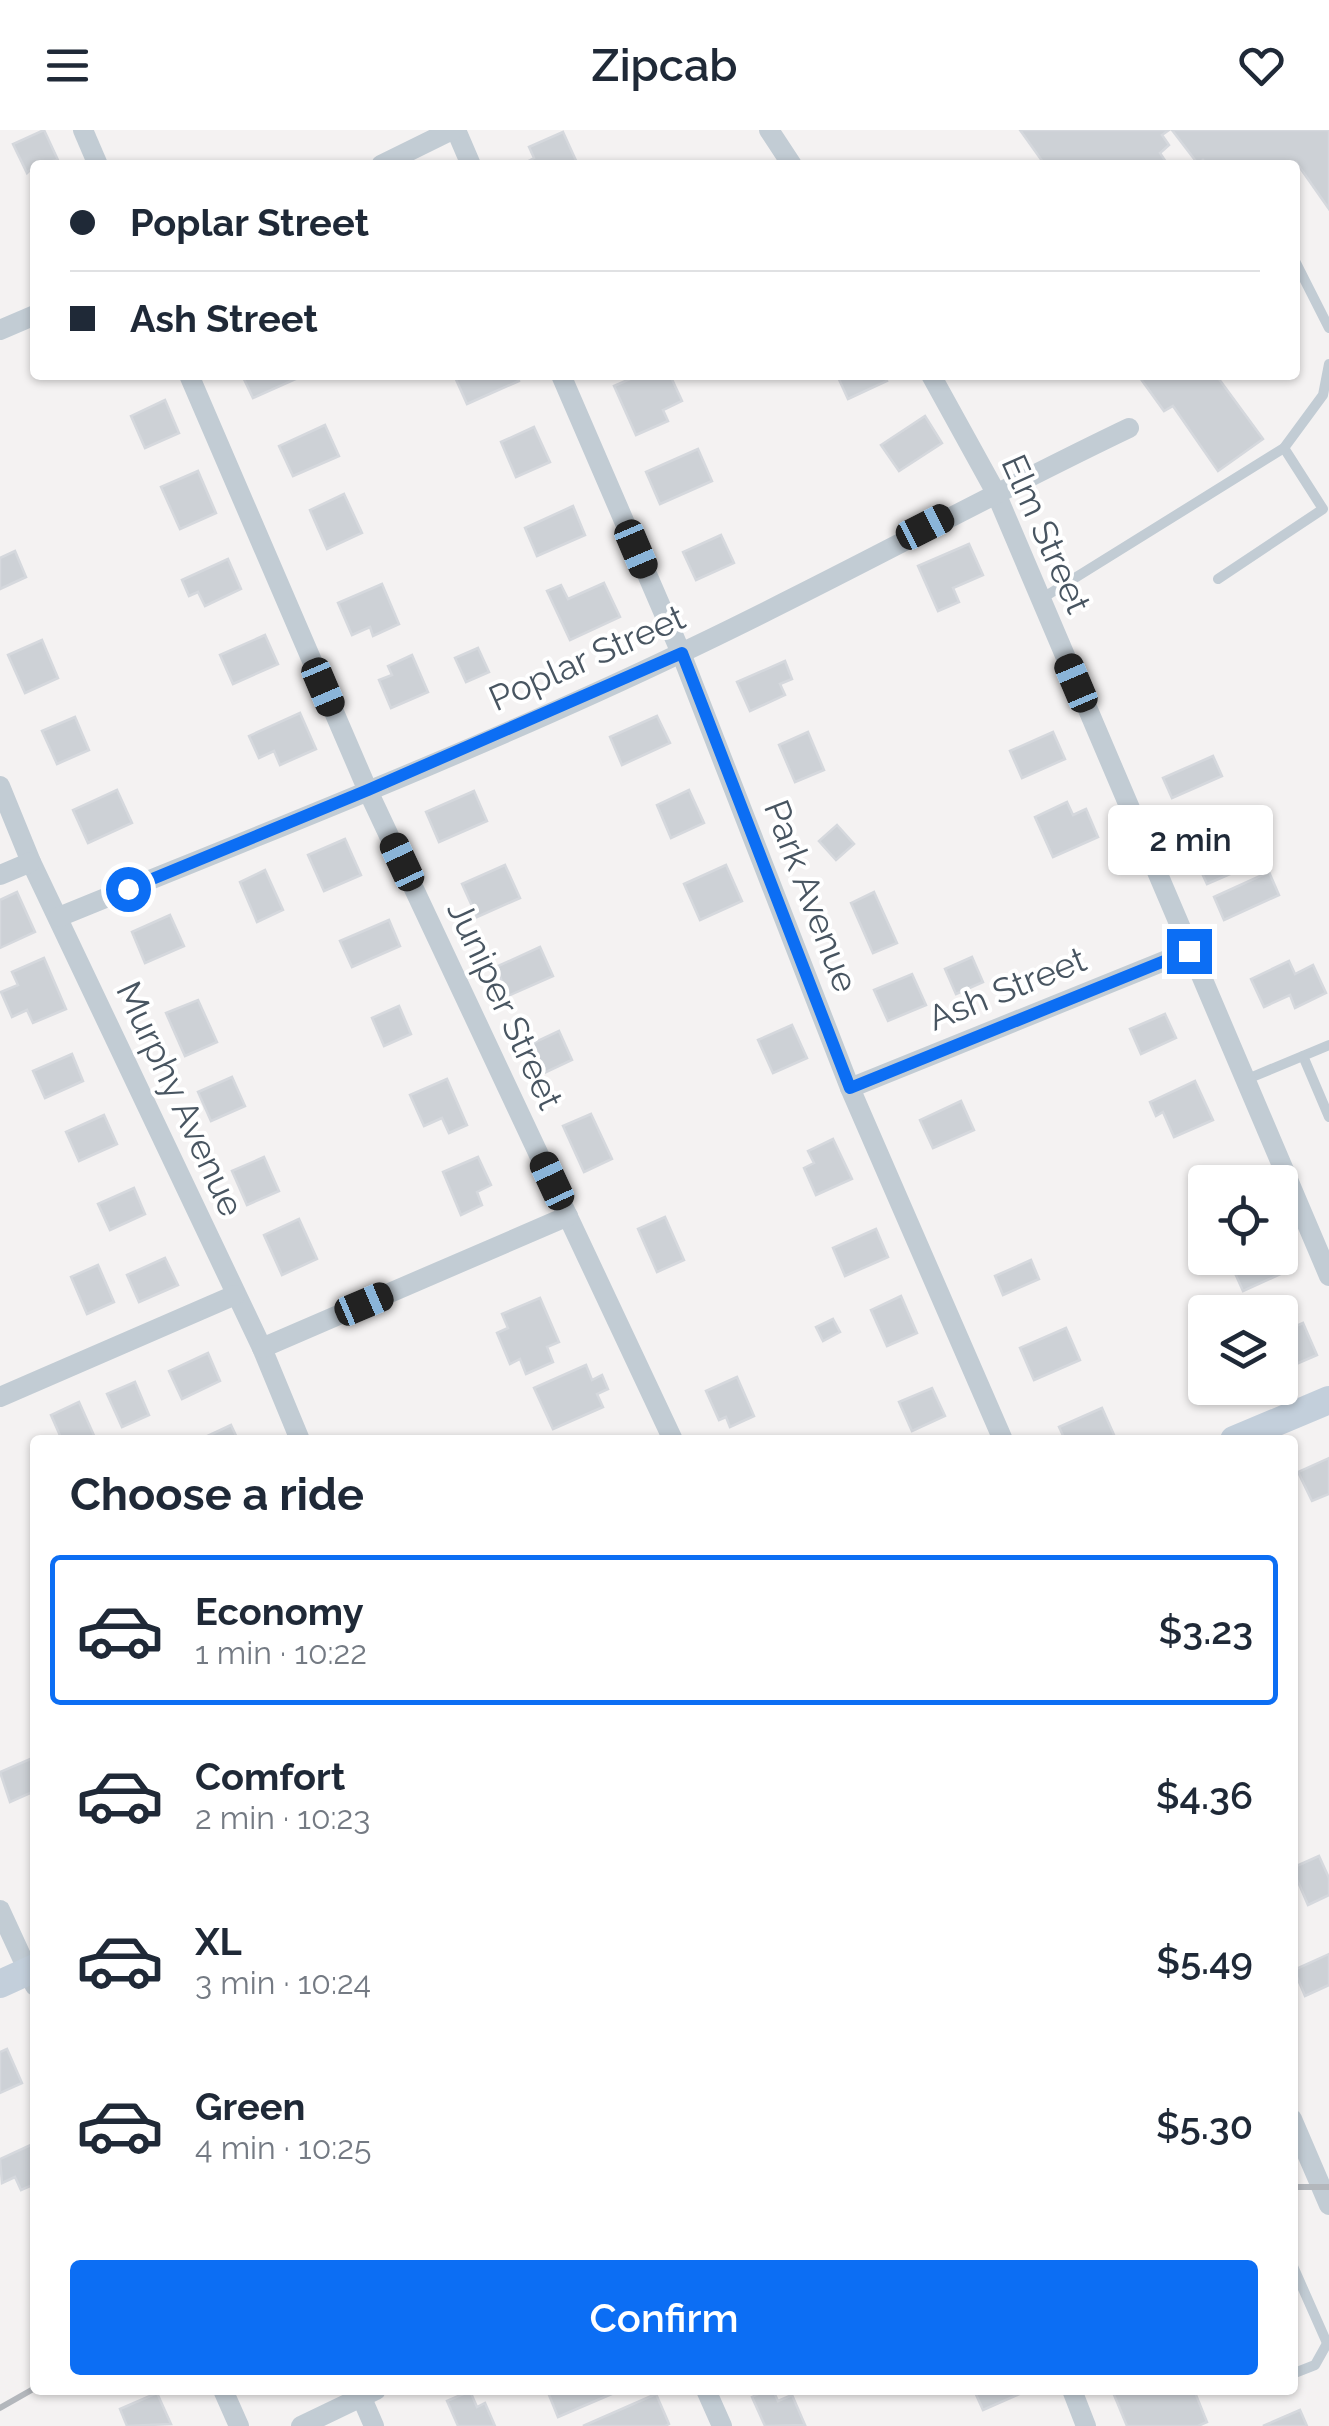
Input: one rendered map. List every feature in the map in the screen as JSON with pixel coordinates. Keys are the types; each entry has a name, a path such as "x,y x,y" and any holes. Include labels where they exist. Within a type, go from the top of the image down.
{"street":[{"path":"82,130 96,160"},
{"path":"391,160 454,130 469,160"},
{"path":"769,130 789,160"},
{"path":"0,330 30,317"},
{"name":"Juniper Street","path":"191,380 368,790 671,1435"},
{"name":"Park Avenue","path":"563,380 682,653 850,1088 1000,1435"},
{"name":"Elm Street","path":"933,380 995,491 1329,1276"},
{"name":"Poplar Street","path":"59,917 368,790 682,653 995,491 1128,428"},
{"name":"Murphy Avenue","path":"0,786 32,862 262,1348 298,1435"},
{"path":"0,875 32,862"},
{"name":"Ash Street","path":"850,1088 1189,951"},
{"path":"262,1348 568,1216"},
{"path":"0,1397 235,1294"},
{"path":"1246,1435 1329,1400"},
{"path":"0,1910 30,1969"},
{"path":"0,1984 30,1976"},
{"path":"1298,2129 1322,2168 1329,2205"},
{"path":"224,2395 239,2426"},
{"path":"300,2426 364,2395"},
{"path":"368,2395 374,2426"},
{"path":"708,2395 722,2426"},
{"path":"1074,2395 1086,2426"}],"lane":[{"path":"1300,272 1329,328"},
{"path":"1040,600 1284,448 1323,395 1329,364"},
{"path":"1218,579 1323,510 1284,448"},
{"path":"1244,1080 1329,1045"},
{"path":"1303,1056 1329,1116"},
{"path":"1298,2277 1328,2341 1315,2365 1298,2372"}],"building":[{"path":"44,130 58,160 30,160 27,173 13,144"},
{"path":"1020,130 1169,130 1162,135 1169,145 1160,153 1165,160 1041,160"},
{"path":"1172,130 1329,130 1329,209 1300,168 1300,160 1195,160"},
{"path":"563,132 576,160 530,160 534,158 529,147"},
{"path":"244,380 294,380 253,398"},
{"path":"456,380 519,380 519,381 467,404"},
{"path":"628,380 672,380 682,401 663,410 668,421 636,435 614,386"},
{"path":"839,380 887,381 848,399"},
{"path":"1142,380 1220,380 1263,439 1218,471 1173,406 1164,411"},
{"path":"165,400 179,433 145,448 131,416"},
{"path":"925,416 942,443 899,471 881,445"},
{"path":"325,425 339,456 293,476 279,446"},
{"path":"534,427 550,462 516,477 501,442"},
{"path":"698,449 712,481 660,504 646,472"},
{"path":"198,471 216,513 180,529 161,487"},
{"path":"344,494 362,533 327,549 310,510"},
{"path":"573,506 585,535 537,556 525,528"},
{"path":"721,535 734,563 696,580 683,552"},
{"path":"969,544 983,575 953,588 959,602 938,611 918,566"},
{"path":"15,551 26,577 0,589 0,558"},
{"path":"228,559 241,589 205,606 198,592 189,596 182,580"},
{"path":"604,583 620,617 570,640 547,591 561,585 568,599"},
{"path":"382,584 399,624 373,636 370,627 352,635 338,603"},
{"path":"265,635 278,664 233,684 220,655"},
{"path":"42,640 58,678 25,693 8,655"},
{"path":"478,648 489,672 466,682 455,658"},
{"path":"412,655 428,692 391,708 379,680 392,675 388,666"},
{"path":"785,661 792,679 780,684 785,695 750,711 737,682"},
{"path":"300,713 316,749 280,765 274,751 259,758 249,736"},
{"path":"657,716 670,743 622,765 610,737"},
{"path":"75,717 89,750 57,764 42,731"},
{"path":"808,732 824,770 795,782 779,745"},
{"path":"1053,732 1065,759 1022,778 1010,751"},
{"path":"1213,756 1222,776 1172,798 1163,778"},
{"path":"117,790 132,823 88,843 73,810"},
{"path":"689,790 704,823 671,838 657,805"},
{"path":"474,791 487,821 439,842 426,812"},
{"path":"1067,802 1073,815 1086,809 1098,837 1053,857 1035,817"},
{"path":"837,825 854,844 836,860 819,841"},
{"path":"1240,836 1253,864 1207,884 1194,856"},
{"path":"345,839 361,875 324,891 308,855"},
{"path":"505,865 520,898 477,917 462,884"},
{"path":"726,865 742,901 700,920 684,884"},
{"path":"265,870 283,910 257,922 240,882"},
{"path":"1269,872 1279,895 1224,920 1214,897"},
{"path":"17,892 35,932 0,948 0,900"},
{"path":"874,892 897,943 873,953 851,903"},
{"path":"170,915 184,946 145,963 132,932"},
{"path":"389,920 400,946 352,967 340,941"},
{"path":"540,947 553,976 508,996 496,967"},
{"path":"972,957 983,982 956,994 945,969"},
{"path":"44,958 66,1009 33,1023 27,1010 12,1017 1,992 18,985 12,972"},
{"path":"1289,961 1295,974 1313,965 1326,993 1295,1008 1290,995 1264,1007 1251,979"},
{"path":"912,974 926,1005 888,1021 874,990"},
{"path":"198,1000 217,1042 185,1056 166,1013"},
{"path":"399,1006 411,1034 384,1046 372,1018"},
{"path":"1165,1014 1176,1038 1141,1054 1130,1029"},
{"path":"792,1025 807,1058 773,1073 758,1040"},
{"path":"559,1031 572,1060 544,1073 531,1044"},
{"path":"72,1054 83,1081 45,1098 33,1071"},
{"path":"232,1077 245,1106 211,1121 198,1092"},
{"path":"447,1079 467,1125 449,1133 442,1118 424,1126 410,1095"},
{"path":"1195,1081 1213,1120 1174,1137 1163,1112 1156,1116 1150,1102"},
{"path":"961,1101 974,1130 933,1148 920,1120"},
{"path":"591,1114 612,1159 584,1172 563,1126"},
{"path":"104,1115 117,1144 79,1161 66,1132"},
{"path":"833,1139 852,1179 816,1195 804,1168 814,1163 808,1151"},
{"path":"264,1157 279,1191 247,1205 232,1171"},
{"path":"478,1157 491,1185 477,1192 482,1205 461,1215 443,1172"},
{"path":"134,1188 145,1214 110,1230 98,1204"},
{"path":"665,1217 684,1260 657,1272 638,1229"},
{"path":"299,1219 317,1259 282,1275 264,1235"},
{"path":"876,1229 888,1257 845,1276 833,1248"},
{"path":"165,1258 178,1285 139,1302 127,1275"},
{"path":"1031,1260 1039,1279 1003,1295 995,1276"},
{"path":"98,1265 114,1302 87,1314 71,1277"},
{"path":"1236,1275 1279,1275 1243,1291"},
{"path":"901,1296 917,1333 887,1346 871,1310"},
{"path":"540,1298 559,1342 547,1347 553,1362 526,1374 520,1359 510,1364 497,1333 508,1328 502,1314"},
{"path":"833,1319 840,1332 823,1341 816,1327"},
{"path":"1303,1323 1317,1355 1298,1363 1298,1325"},
{"path":"1066,1328 1080,1360 1034,1380 1020,1348"},
{"path":"208,1353 220,1381 182,1399 169,1371"},
{"path":"586,1365 592,1380 602,1375 608,1389 597,1394 603,1407 553,1429 534,1388"},
{"path":"737,1377 754,1416 730,1427 726,1417 719,1420 706,1391"},
{"path":"135,1382 149,1415 122,1427 107,1394"},
{"path":"932,1388 945,1416 912,1431 899,1402"},
{"path":"79,1402 94,1435 60,1435 51,1415"},
{"path":"1102,1408 1114,1435 1063,1435 1059,1427"},
{"path":"231,1425 236,1435 210,1435"},
{"path":"1329,1458 1329,1494 1312,1501 1298,1472"},
{"path":"30,1759 30,1793 10,1802 0,1772"},
{"path":"1319,1856 1329,1878 1329,1895 1308,1905 1298,1882 1298,1865"},
{"path":"1329,1954 1329,1985 1305,1996 1298,1968"},
{"path":"7,2049 22,2083 0,2093 0,2052"},
{"path":"30,2145 30,2186 21,2190 15,2177 2,2183 0,2159"},
{"path":"158,2395 171,2424 127,2426 120,2409"},
{"path":"472,2395 477,2407 485,2403 495,2426 458,2426 447,2401"},
{"path":"549,2395 609,2395 558,2417"},
{"path":"654,2395 669,2424 665,2426 583,2426"},
{"path":"775,2395 778,2401 792,2395 805,2425 765,2426 752,2397"},
{"path":"976,2395 1017,2395 983,2410"},
{"path":"1114,2395 1196,2395 1207,2422 1198,2426 1127,2426"},
{"path":"1300,2410 1307,2426 1263,2426"}],"railway":[{"path":"1298,2187 1329,2187"},
{"path":"0,2408 30,2391"}],"route":[{"path":"128,889 682,653 850,1088 1189,951"}]}
